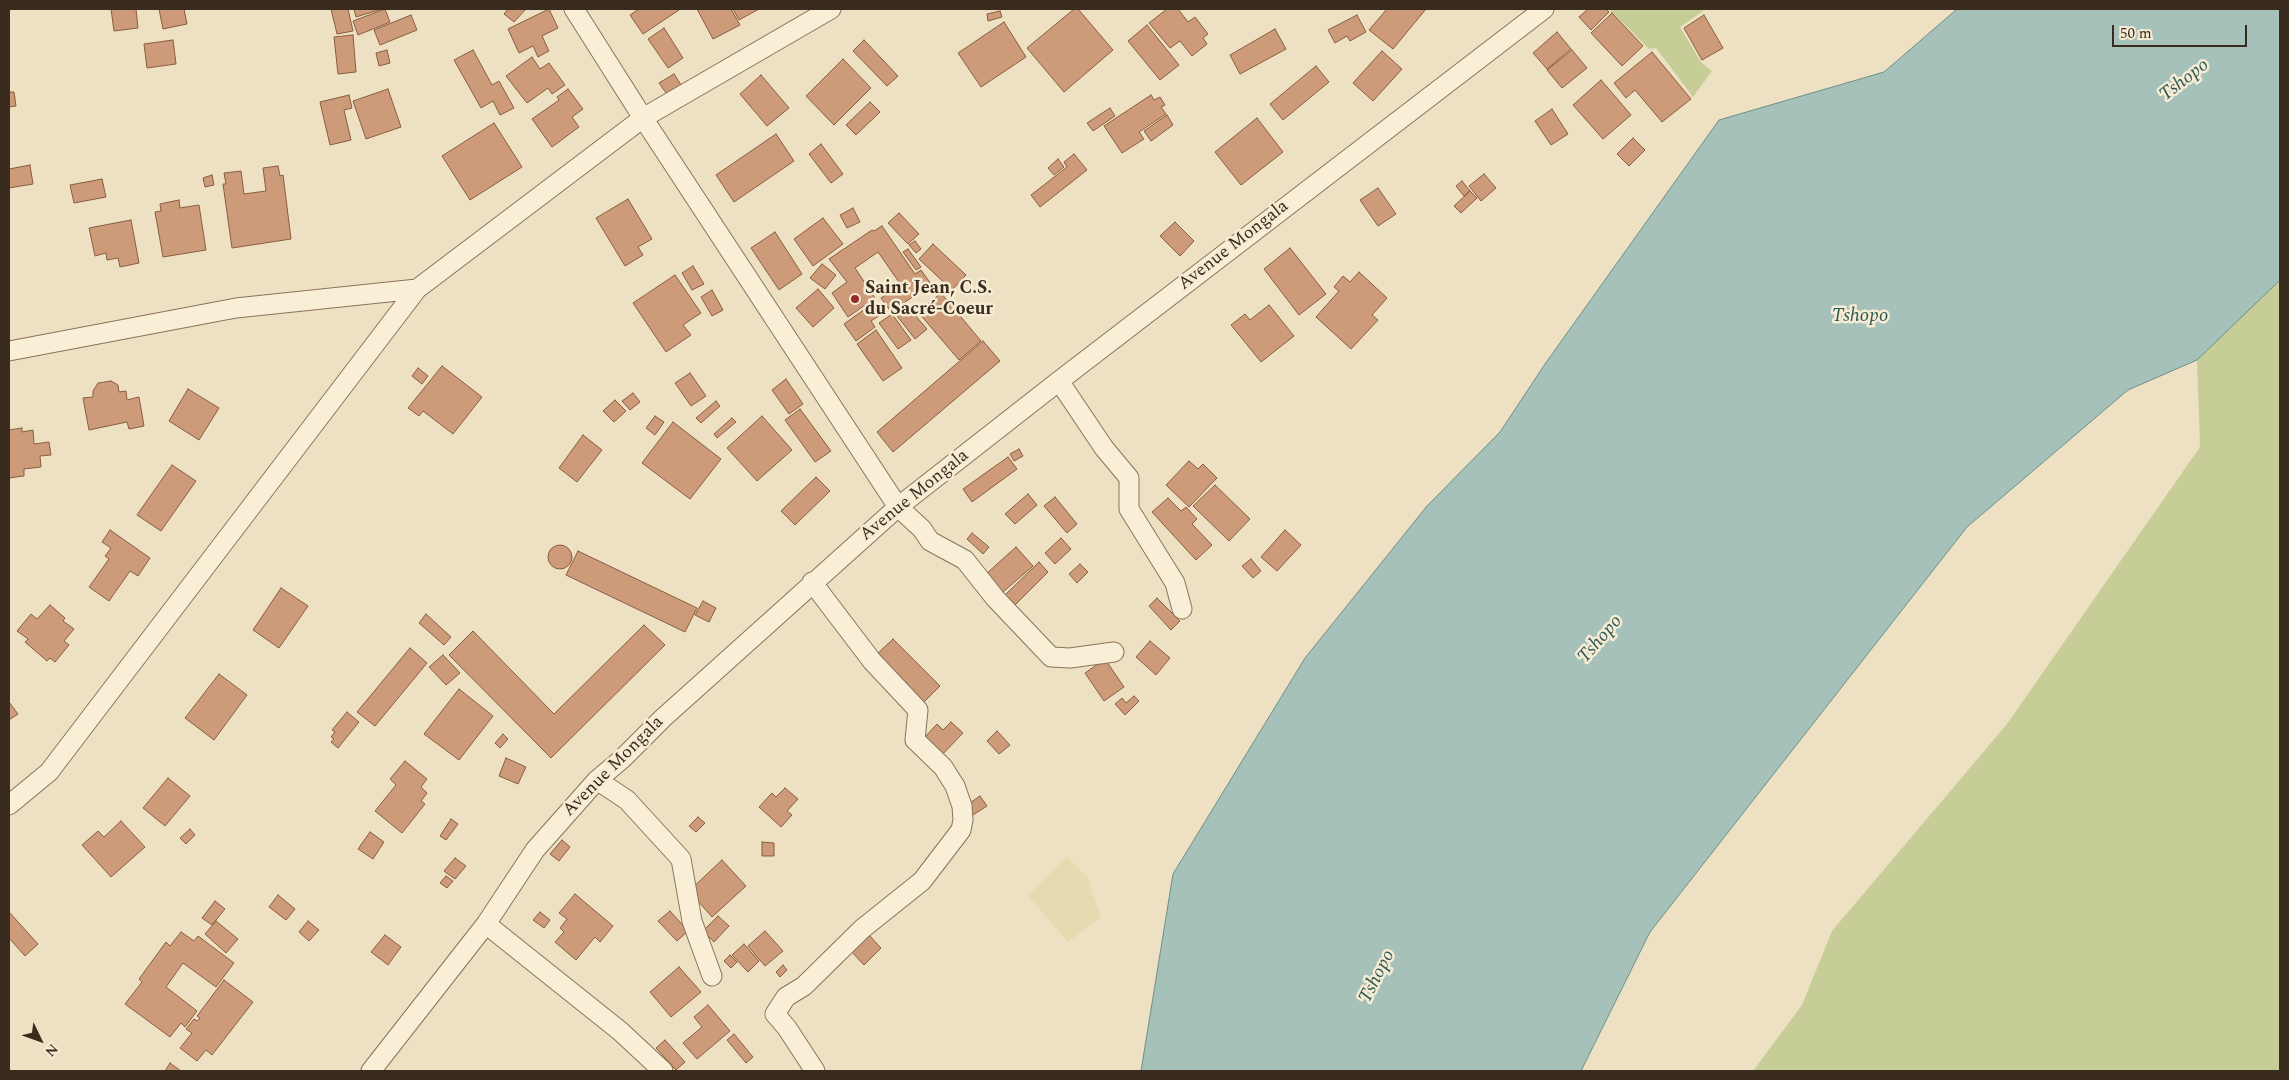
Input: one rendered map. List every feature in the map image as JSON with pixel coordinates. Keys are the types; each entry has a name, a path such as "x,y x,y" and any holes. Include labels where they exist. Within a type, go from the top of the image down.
{"street":[{"path":"574,9 643,118 898,506 922,529 930,541 965,560 995,598 1051,657 1070,658 1114,652"},
{"path":"9,805 49,772 417,289 643,118 830,9"},
{"name":"Avenue Mongala","path":"371,1071 486,924 535,850 598,780 812,582 898,506 1534,12"},
{"path":"9,351 236,308 417,289"},
{"path":"1059,381 1104,448 1129,478 1129,509 1175,583 1182,609"},
{"path":"812,582 872,661 918,710 915,740 942,767 955,786 962,806 963,820 961,830 922,881 862,929 804,986 786,997 775,1014 787,1028 815,1071"},
{"path":"598,780 627,800 681,859 692,921 712,976"},
{"path":"486,924 620,1031 663,1071"}],"shaded area":[{"path":"1067,856 1088,878 1101,918 1068,942 1028,896"}],"green space":[{"path":"1609,9 1702,9 1703,11 1680,27 1701,62 1712,71 1693,97 1656,48 1649,49"},
{"path":"2280,250 2280,1071 1753,1071 1802,1005 1832,931 2007,724 2200,447 2197,360 2256,278"}],"water":[{"name":"Tshopo","path":"1957,9 2280,9 2280,280 2197,360 2128,390 1967,527 1650,932 1581,1071 1141,1071 1173,874 1305,658 1427,506 1500,432 1545,364 1719,120 1884,72"}],"building":[{"path":"111,9 136,9 138,28 114,31"},
{"path":"159,9 184,9 187,24 163,29"},
{"path":"331,9 348,9 353,31 337,34"},
{"path":"354,9 382,9 356,17"},
{"path":"385,9 390,22 358,35 353,21"},
{"path":"508,9 526,9 514,22 504,14"},
{"path":"549,9 558,28 542,36 549,51 538,57 533,46 519,53 508,29"},
{"path":"639,9 679,10 643,34 630,15"},
{"path":"697,9 731,9 740,25 713,39"},
{"path":"733,9 759,9 739,20"},
{"path":"1074,9 1078,9 1113,50 1064,92 1027,48"},
{"path":"1167,9 1178,9 1188,22 1195,17 1208,34 1203,38 1207,44 1192,56 1180,41 1170,48 1149,23"},
{"path":"1387,9 1426,9 1393,49 1369,30"},
{"path":"1588,9 1606,9 1609,12 1591,30 1579,17"},
{"path":"1000,11 1002,17 988,21 987,14"},
{"path":"1612,13 1643,46 1622,66 1591,33"},
{"path":"411,15 417,30 380,45 374,30"},
{"path":"1357,15 1366,32 1350,41 1347,36 1335,43 1328,30"},
{"path":"1704,15 1723,48 1702,60 1684,28"},
{"path":"1004,22 1026,57 981,87 958,53"},
{"path":"1147,25 1179,65 1160,80 1128,41"},
{"path":"664,28 683,58 668,68 648,39"},
{"path":"1275,29 1286,49 1240,74 1230,55"},
{"path":"1557,32 1571,49 1547,69 1533,53"},
{"path":"353,35 356,72 338,74 334,37"},
{"path":"173,40 176,64 147,68 144,44"},
{"path":"864,40 898,76 887,86 853,51"},
{"path":"387,50 390,63 379,66 376,53"},
{"path":"473,50 492,85 499,81 514,108 500,115 493,101 481,108 454,60"},
{"path":"1572,50 1587,68 1562,88 1547,70"},
{"path":"1382,51 1402,69 1373,101 1353,83"},
{"path":"1652,52 1691,99 1662,122 1635,90 1626,98 1614,83"},
{"path":"532,57 540,69 549,63 565,85 552,94 548,88 527,103 506,76"},
{"path":"843,59 871,88 834,125 806,96"},
{"path":"1316,66 1329,82 1283,120 1270,104"},
{"path":"674,74 683,88 669,97 659,83"},
{"path":"761,75 789,108 767,126 740,94"},
{"path":"1601,80 1631,115 1603,139 1573,105"},
{"path":"388,89 401,127 366,139 353,101"},
{"path":"568,89 583,109 572,117 579,127 552,147 532,119 559,100 557,97"},
{"path":"9,92 14,92 16,106 9,107"},
{"path":"349,95 352,108 344,110 351,140 330,145 320,102"},
{"path":"1151,95 1154,100 1160,97 1165,105 1161,107 1166,114 1139,132 1144,139 1122,153 1104,126"},
{"path":"870,102 880,112 856,135 846,125"},
{"path":"1110,108 1115,116 1093,131 1087,123"},
{"path":"1552,109 1568,134 1551,145 1535,121"},
{"path":"1167,115 1173,125 1151,141 1144,131"},
{"path":"1257,118 1283,152 1241,185 1215,152"},
{"path":"494,123 522,167 470,200 442,156"},
{"path":"776,134 794,161 734,202 716,175"},
{"path":"1633,138 1645,150 1629,166 1617,154"},
{"path":"821,144 843,174 831,183 809,154"},
{"path":"1074,154 1087,170 1040,207 1031,195 1067,167 1064,162"},
{"path":"1058,159 1064,167 1054,175 1048,168"},
{"path":"30,165 33,184 9,188 9,169"},
{"path":"278,166 280,176 283,175 291,239 232,248 223,184 226,184 224,173 241,171 244,194 266,191 263,168"},
{"path":"1484,174 1496,188 1481,201 1469,186"},
{"path":"212,175 214,185 205,187 203,178"},
{"path":"102,179 106,197 74,203 70,185"},
{"path":"1462,181 1470,191 1464,196 1456,186"},
{"path":"1378,188 1396,214 1378,226 1360,200"},
{"path":"1470,191 1477,198 1461,213 1454,206"},
{"path":"628,199 652,239 638,247 643,255 625,266 596,218"},
{"path":"179,200 180,208 199,205 206,250 163,257 155,212 161,211 160,204"},
{"path":"853,208 860,222 847,228 840,215"},
{"path":"899,213 919,234 908,244 888,223"},
{"path":"823,218 843,244 813,266 794,239"},
{"path":"131,220 139,263 120,267 118,258 107,260 106,253 95,256 89,228"},
{"path":"1175,222 1194,241 1180,256 1160,236"},
{"path":"882,226 915,274 921,270 931,284 891,312 881,298 901,285 878,252 855,268 875,298 848,317 832,293 847,282 829,259 872,230 874,231"},
{"path":"775,232 802,274 779,290 751,248"},
{"path":"915,241 921,249 916,253 909,245"},
{"path":"933,244 966,275 952,290 919,259"},
{"path":"1290,248 1326,294 1299,315 1264,269"},
{"path":"908,249 921,267 916,270 903,252"},
{"path":"822,264 836,275 825,289 810,278"},
{"path":"693,266 704,284 692,290 682,273"},
{"path":"1359,272 1387,298 1372,315 1378,320 1351,349 1316,317 1339,291 1334,287 1343,276 1350,282"},
{"path":"675,275 701,313 683,325 691,335 666,352 633,303"},
{"path":"818,289 834,308 813,327 796,308"},
{"path":"712,290 723,310 712,316 701,297"},
{"path":"941,293 981,341 959,360 918,312"},
{"path":"872,304 880,315 871,321 875,327 856,341 844,324"},
{"path":"1269,305 1294,336 1261,362 1231,325 1245,314 1250,320"},
{"path":"908,307 927,329 915,339 897,316"},
{"path":"892,314 911,340 898,349 879,323"},
{"path":"876,330 902,368 883,381 857,344"},
{"path":"983,341 1000,361 893,452 877,432"},
{"path":"442,366 482,397 453,434 423,411 419,416 408,408"},
{"path":"418,368 428,376 422,384 412,376"},
{"path":"690,373 706,396 691,406 675,383"},
{"path":"786,379 803,404 789,414 772,390"},
{"path":"111,381 118,385 119,392 126,391 127,400 139,397 144,426 129,429 127,422 89,430 83,398 93,397 93,391 98,383"},
{"path":"188,389 219,408 199,440 169,421"},
{"path":"633,393 640,402 630,410 622,401"},
{"path":"615,400 626,411 614,422 603,411"},
{"path":"716,401 720,406 701,423 696,418"},
{"path":"800,409 831,451 815,462 785,420"},
{"path":"655,416 664,422 655,435 646,428"},
{"path":"762,416 792,450 757,481 727,448"},
{"path":"732,418 736,422 717,438 714,434"},
{"path":"673,422 721,459 690,499 642,463"},
{"path":"22,428 22,432 33,430 34,444 49,442 51,455 40,456 41,467 24,469 24,476 9,478 9,430"},
{"path":"583,435 602,450 577,482 559,468"},
{"path":"1019,449 1023,456 1014,461 1010,454"},
{"path":"1008,457 1017,469 972,502 963,489"},
{"path":"1189,461 1198,469 1203,464 1217,478 1189,507 1166,485"},
{"path":"172,465 196,481 161,531 137,515"},
{"path":"816,477 830,491 795,525 781,511"},
{"path":"1215,485 1250,519 1229,541 1193,506"},
{"path":"1028,494 1037,505 1015,524 1005,514"},
{"path":"1055,497 1077,524 1067,533 1044,506"},
{"path":"1168,498 1181,511 1186,507 1197,519 1192,524 1212,545 1196,560 1152,512"},
{"path":"110,530 150,558 138,576 130,571 109,601 89,587 109,559 105,556 111,548 102,542"},
{"path":"1285,530 1301,545 1277,571 1261,557"},
{"path":"972,533 989,547 983,554 967,539"},
{"path":"1061,538 1071,549 1055,564 1045,553"},
{"path":"560,545 565,546 571,552 571,562 565,568 560,569 555,568 549,562 548,557 549,552 555,546"},
{"path":"1016,547 1033,566 1003,592 986,574"},
{"path":"578,551 697,608 685,632 566,575"},
{"path":"1251,559 1261,571 1253,578 1242,566"},
{"path":"1039,562 1048,572 1013,607 1003,597"},
{"path":"1080,564 1088,572 1077,583 1069,574"},
{"path":"281,588 308,606 279,648 253,630"},
{"path":"1157,598 1180,621 1171,630 1149,606"},
{"path":"703,601 716,608 709,622 695,615"},
{"path":"50,605 65,618 63,621 74,629 64,641 69,645 55,662 50,658 47,661 25,642 28,639 17,631 31,614 37,619"},
{"path":"426,614 451,637 444,645 419,623"},
{"path":"644,625 665,645 551,758 449,655 473,631 554,714"},
{"path":"893,639 940,686 922,704 875,656"},
{"path":"1150,641 1170,658 1156,675 1136,657"},
{"path":"410,648 427,663 375,726 357,712"},
{"path":"443,655 460,673 446,685 429,667"},
{"path":"1105,659 1124,687 1104,701 1085,673"},
{"path":"219,674 247,695 214,740 185,718"},
{"path":"459,689 493,716 459,760 424,734"},
{"path":"1134,696 1139,701 1125,715 1115,704 1122,698 1126,703"},
{"path":"9,702 18,714 9,720"},
{"path":"347,712 359,722 338,748 331,742 334,739 331,737 335,732 332,730"},
{"path":"951,722 963,733 939,758 923,739 937,724 943,730"},
{"path":"997,731 1010,745 999,754 987,741"},
{"path":"503,734 508,739 500,748 495,743"},
{"path":"506,758 526,767 518,784 499,776"},
{"path":"405,761 427,779 421,787 427,793 421,801 425,804 402,833 375,811 396,785 390,779"},
{"path":"168,778 190,796 165,826 143,808"},
{"path":"785,788 798,799 787,811 792,815 781,827 759,807 772,793 776,797"},
{"path":"980,796 987,806 973,815 967,805"},
{"path":"698,817 705,823 696,832 689,826"},
{"path":"451,819 458,824 446,840 440,836"},
{"path":"121,821 145,847 111,877 82,845 98,831 104,837"},
{"path":"190,829 195,835 186,844 180,838"},
{"path":"370,832 384,842 373,859 358,849"},
{"path":"562,840 570,847 559,861 550,854"},
{"path":"762,842 774,843 774,856 762,856"},
{"path":"455,858 466,866 455,879 444,871"},
{"path":"722,860 746,886 712,917 689,891"},
{"path":"446,876 453,881 447,888 440,883"},
{"path":"575,894 613,926 600,942 595,937 576,960 555,942 564,932 560,928 567,919 559,913"},
{"path":"278,895 295,909 286,920 269,907"},
{"path":"215,901 225,909 212,925 202,918"},
{"path":"670,911 688,931 677,941 658,921"},
{"path":"9,912 38,944 25,956 9,938"},
{"path":"540,912 550,920 544,928 533,920"},
{"path":"718,916 729,926 714,942 703,931"},
{"path":"216,921 238,939 226,953 205,934"},
{"path":"308,921 319,930 309,941 299,932"},
{"path":"765,931 783,951 765,966 748,946"},
{"path":"181,932 194,941 198,936 234,963 216,987 183,963 166,987 197,1011 185,1027 181,1023 170,1037 125,1004 142,982 139,979 166,942 170,946"},
{"path":"868,934 881,948 864,965 851,951"},
{"path":"385,935 401,947 388,965 371,952"},
{"path":"744,944 759,961 748,972 732,955"},
{"path":"730,955 737,962 731,968 724,961"},
{"path":"783,965 787,970 780,977 776,972"},
{"path":"679,967 701,992 671,1017 650,992"},
{"path":"224,980 253,1002 212,1055 206,1050 197,1061 180,1048 192,1033 186,1029 194,1019 197,1021 200,1018 197,1016"},
{"path":"708,1005 730,1031 697,1059 683,1043 702,1027 694,1017"},
{"path":"734,1034 753,1057 746,1063 727,1040"},
{"path":"665,1040 685,1062 676,1070 656,1048"},
{"path":"170,1063 181,1071 165,1071"}],"place":[{"name":"Saint Jean, C.S. du Sacré-Coeur","path":"855,299"}]}
